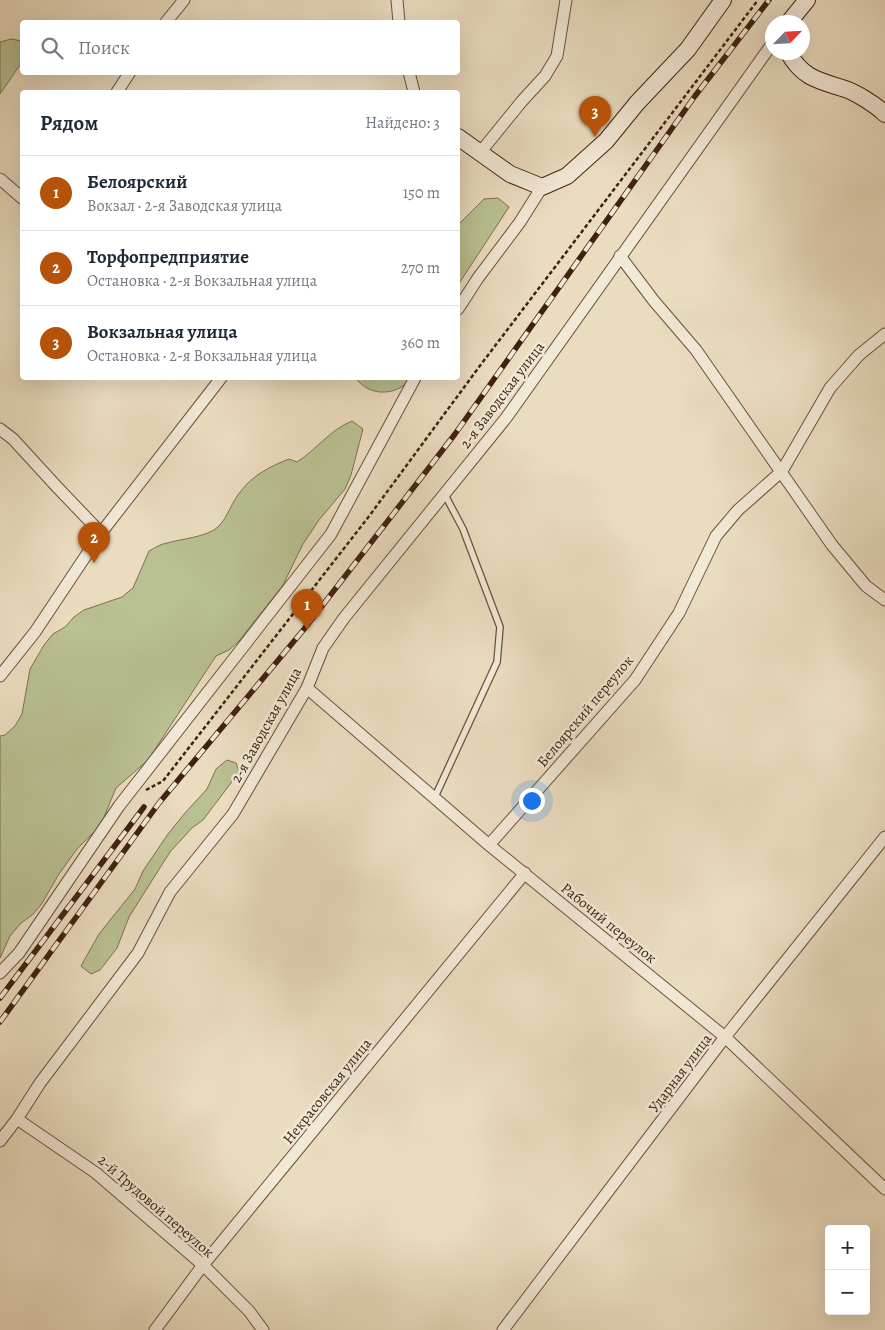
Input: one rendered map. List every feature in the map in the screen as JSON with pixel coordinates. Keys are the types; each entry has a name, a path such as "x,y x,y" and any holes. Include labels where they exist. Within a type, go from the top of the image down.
{"street":[{"path":"168,20 184,0"},
{"path":"397,0 399,20"},
{"path":"479,154 545,76 557,56 566,0"},
{"path":"460,305 520,222 542,187 567,176 606,141 637,103 688,49 723,0"},
{"path":"795,15 807,0"},
{"name":"2-я Заводская улица","path":"0,1141 17,1119 40,1083 138,952 170,892 233,814 307,688 323,648 506,418 765,54"},
{"path":"792,60 795,65 812,79 843,88 880,109 885,114"},
{"path":"118,90 128,75"},
{"path":"409,75 413,90"},
{"path":"460,139 479,154 510,174 542,187"},
{"path":"0,179 20,196"},
{"path":"620,256 654,301 696,350 832,545 866,586 885,600"},
{"name":"Белоярский переулок","path":"488,845 635,680 678,613 716,536 738,510 782,471 830,388 859,355 885,334"},
{"path":"0,676 35,632 101,533 219,380"},
{"path":"0,973 19,953 118,806 331,534 414,380"},
{"path":"0,429 13,439 101,533"},
{"name":"Рабочий переулок","path":"307,688 488,845 525,873 725,1037 885,1189"},
{"name":"Ударная улица","path":"503,1330 725,1037 885,837"},
{"name":"Некрасовская улица","path":"155,1330 203,1266 525,873"},
{"name":"2-й Трудовой переулок","path":"17,1119 96,1173 203,1266 249,1310 263,1330"}],"lane":[{"path":"434,799 497,662 500,627 463,529 445,495"}],"path":[{"path":"141,793 163,781 258,660 370,515 479,366 758,0"}],"green space":[{"path":"11,39 20,41 20,65 0,94 0,42"},
{"path":"498,198 509,207 460,282 460,223 484,199"},
{"path":"357,380 408,380 402,387 385,392 378,392"},
{"path":"352,421 363,429 351,475 345,489 319,520 303,544 283,585 239,641 229,650 216,656 148,760 116,788 97,829 77,849 59,874 41,905 10,936 0,958 0,736 5,735 15,726 22,714 30,669 44,645 53,634 65,627 84,610 122,597 133,588 149,551 162,544 201,535 218,527 241,491 257,476 289,459 297,462 330,434"},
{"path":"227,760 236,763 239,771 237,775 203,820 192,828 170,852 129,917 117,948 100,970 91,974 81,966 99,934 135,889 143,871 168,834 207,789 216,769"}],"railway":[{"path":"0,1022 159,803 305,628 455,434 695,96 769,0"},
{"path":"0,998 144,807"}],"place":[{"name":"Вокзальная улица","path":"595,137"},
{"name":"Торфопредприятие","path":"94,563"},
{"name":"Белоярский","path":"307,630"}]}
